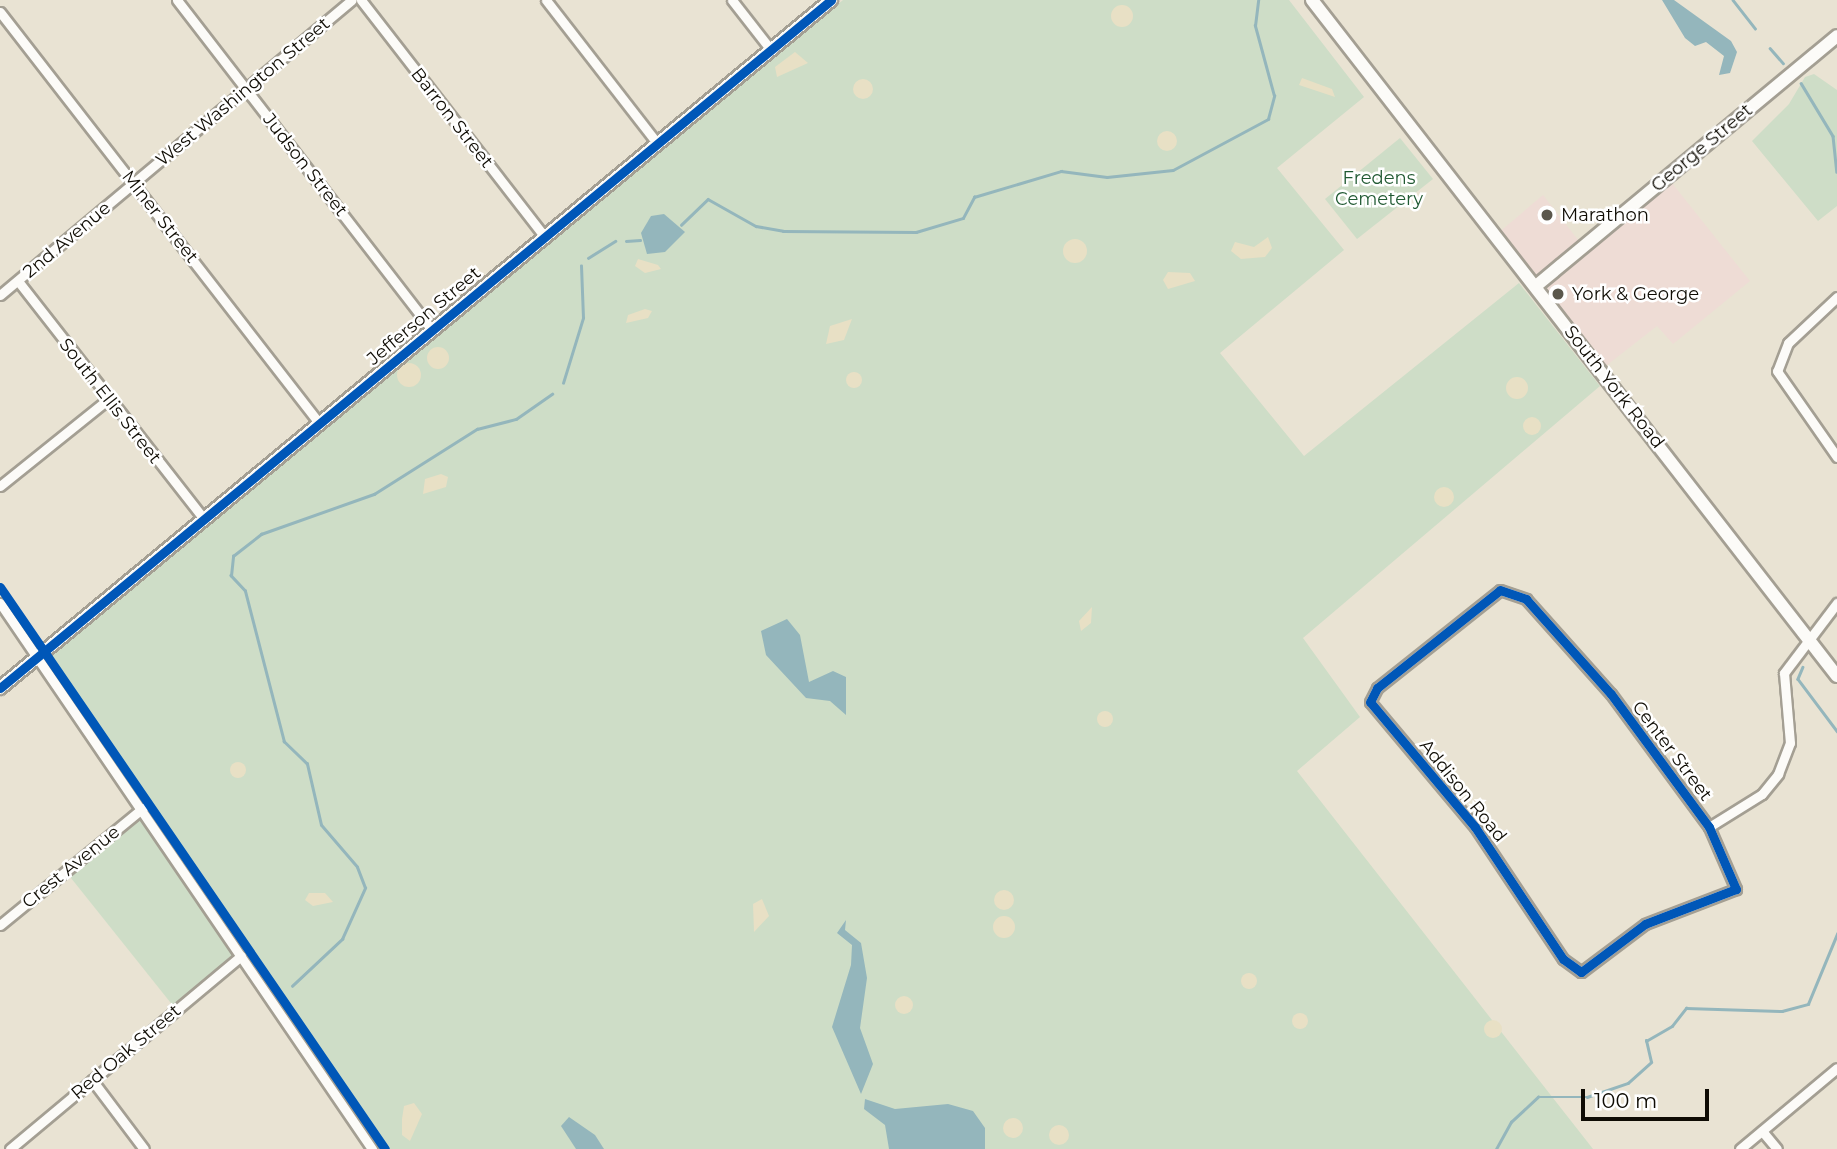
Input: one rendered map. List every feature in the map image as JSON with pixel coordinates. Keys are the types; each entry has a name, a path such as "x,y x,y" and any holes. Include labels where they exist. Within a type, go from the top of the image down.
{"street":[{"name":"Judson Street","path":"177,0 432,330"},
{"name":"West Washington Street","path":"134,184 352,0"},
{"name":"Barron Street","path":"360,0 544,236"},
{"path":"546,0 657,143"},
{"path":"732,0 771,50"},
{"name":"Jefferson Street","path":"0,688 831,0"},
{"name":"South York Road","path":"1312,0 1837,676"},
{"name":"Miner Street","path":"0,12 319,423"},
{"name":"George Street","path":"1536,286 1837,36"},
{"name":"2nd Avenue","path":"0,295 134,184"},
{"name":"South Ellis Street","path":"18,281 107,400 204,519"},
{"path":"1837,297 1788,343 1777,370 1837,457"},
{"path":"0,486 107,400"},
{"name":"Center Street","path":"1371,699 1500,590 1526,599 1602,683 1709,827 1737,889 1682,908"},
{"path":"0,603 143,808 372,1149"},
{"path":"1709,827 1762,794 1777,774 1790,743 1784,673 1837,603"},
{"name":"Addison Road","path":"1371,699 1475,827 1554,940 1563,959 1581,972 1646,924 1682,908"},
{"name":"Crest Avenue","path":"0,925 143,808"},
{"name":"Red Oak Street","path":"10,1149 241,956"},
{"path":"1740,1149 1837,1068"},
{"path":"92,1080 144,1149"},
{"path":"1762,1130 1777,1149"}],"shaded area":[{"path":"1668,178 1750,281 1673,344 1657,326 1602,369 1538,287"},
{"path":"1543,195 1582,245 1536,284 1497,234"}],"green space":[{"path":"843,0 1289,0 1364,97 1277,168 1344,250 1220,353 1304,456 1519,283 1600,386 1303,638 1360,717 1297,771 1593,1149 386,1149 51,665 53,653"},
{"path":"1814,74 1837,90 1837,206 1818,221 1752,141 1789,104 1805,77"},
{"name":"Fredens Cemetery","path":"1400,138 1433,179 1357,239 1325,199"},
{"path":"142,811 241,959 178,1012 67,873"}],"sand":[{"path":"1122,5 1130,8 1133,16 1130,24 1122,27 1114,24 1111,16 1114,8"},
{"path":"795,52 808,63 777,77 775,67"},
{"path":"1302,78 1332,89 1335,97 1299,85"},
{"path":"859,79 867,79 873,89 867,99 859,99 853,93 853,85"},
{"path":"1167,131 1174,134 1177,141 1174,148 1167,151 1160,148 1157,141 1160,134"},
{"path":"1268,237 1272,248 1265,257 1241,259 1231,251 1235,242 1254,247"},
{"path":"1075,239 1086,246 1087,251 1080,262 1075,263 1064,256 1063,251 1070,240"},
{"path":"638,259 658,265 661,269 645,273 635,266"},
{"path":"1168,272 1190,273 1195,281 1168,289 1163,280"},
{"path":"645,309 652,311 648,318 626,323 628,315"},
{"path":"852,319 844,340 826,344 830,326"},
{"path":"438,347 446,350 449,358 446,366 438,369 430,366 427,358 430,350"},
{"path":"409,363 417,367 421,375 417,383 409,387 401,383 397,375 401,367"},
{"path":"851,372 857,372 862,380 860,386 851,388 846,383 846,377"},
{"path":"1517,377 1525,380 1528,388 1525,396 1517,399 1509,396 1506,388 1509,380"},
{"path":"1528,417 1536,417 1541,426 1539,433 1528,435 1523,430 1523,422"},
{"path":"441,474 448,477 446,487 423,494 425,479"},
{"path":"1444,487 1451,490 1454,497 1451,504 1444,507 1437,504 1434,497 1437,490"},
{"path":"1092,607 1091,623 1081,631 1079,621"},
{"path":"1105,711 1111,713 1111,725 1105,727 1099,725 1097,719 1099,713"},
{"path":"238,762 246,770 238,778 230,770"},
{"path":"1004,890 1011,893 1014,900 1011,907 1004,910 997,907 994,900 997,893"},
{"path":"309,893 325,893 333,902 313,906 305,900"},
{"path":"762,899 769,916 754,932 753,904"},
{"path":"1000,916 1008,916 1015,923 1015,931 1008,938 1000,938 993,931 993,923"},
{"path":"1246,973 1252,973 1257,981 1255,987 1246,989 1241,984 1241,978"},
{"path":"904,996 910,999 913,1005 910,1011 904,1014 898,1011 895,1005 898,999"},
{"path":"1300,1013 1306,1015 1306,1027 1300,1029 1294,1027 1292,1021 1294,1015"},
{"path":"1493,1020 1499,1023 1502,1029 1499,1035 1493,1038 1487,1035 1484,1029 1487,1023"},
{"path":"414,1103 422,1114 410,1141 402,1135 402,1119 404,1106"},
{"path":"1013,1118 1020,1121 1023,1128 1020,1135 1013,1138 1006,1135 1003,1128 1006,1121"},
{"path":"1059,1125 1066,1128 1069,1135 1066,1142 1059,1145 1052,1142 1049,1135 1052,1128"}],"water":[{"path":"1662,0 1674,0 1731,41 1737,52 1730,73 1719,75 1724,56 1706,42 1695,46 1685,38"},
{"path":"664,214 685,232 665,252 647,254 641,233 651,216"},
{"path":"787,619 800,635 809,682 833,671 846,677 846,715 830,701 806,698 766,655 761,631"},
{"path":"846,920 845,930 861,943 867,978 860,1028 873,1064 861,1094 832,1027 851,965 852,945 837,933"},
{"path":"865,1099 895,1109 948,1104 973,1111 985,1128 985,1149 889,1149 885,1125 864,1109"},
{"path":"569,1117 595,1135 604,1149 576,1149 561,1126"}],"waterway":[{"path":"681,225 708,199 756,226 783,231 916,232 963,218 974,197 1061,171 1107,177 1173,170 1268,119 1274,96 1255,26 1258,0"},
{"path":"1733,0 1755,28"},
{"path":"1770,48 1783,63"},
{"path":"1801,83 1833,136 1837,172"},
{"path":"626,241 640,240"},
{"path":"588,258 615,241"},
{"path":"563,383 583,318 581,266"},
{"path":"292,986 342,939 365,888 357,867 321,825 307,764 284,742 245,591 231,576 233,556 261,534 374,494 477,429 516,419 552,394"},
{"path":"1803,667 1798,679 1837,731"},
{"path":"1496,1149 1511,1122 1538,1097 1587,1097 1628,1083 1651,1062 1646,1041 1672,1026 1686,1008 1782,1011 1808,1004 1837,934"}],"cycle path":[{"path":"0,688 831,0"},
{"path":"0,587 385,1149"},
{"path":"1500,590 1526,599 1611,694 1709,827 1736,889 1645,924 1581,972 1563,959 1475,827 1370,702 1377,688 1500,590"}],"place":[{"name":"Marathon","path":"1547,215"},
{"name":"York & George","path":"1558,294"}]}
